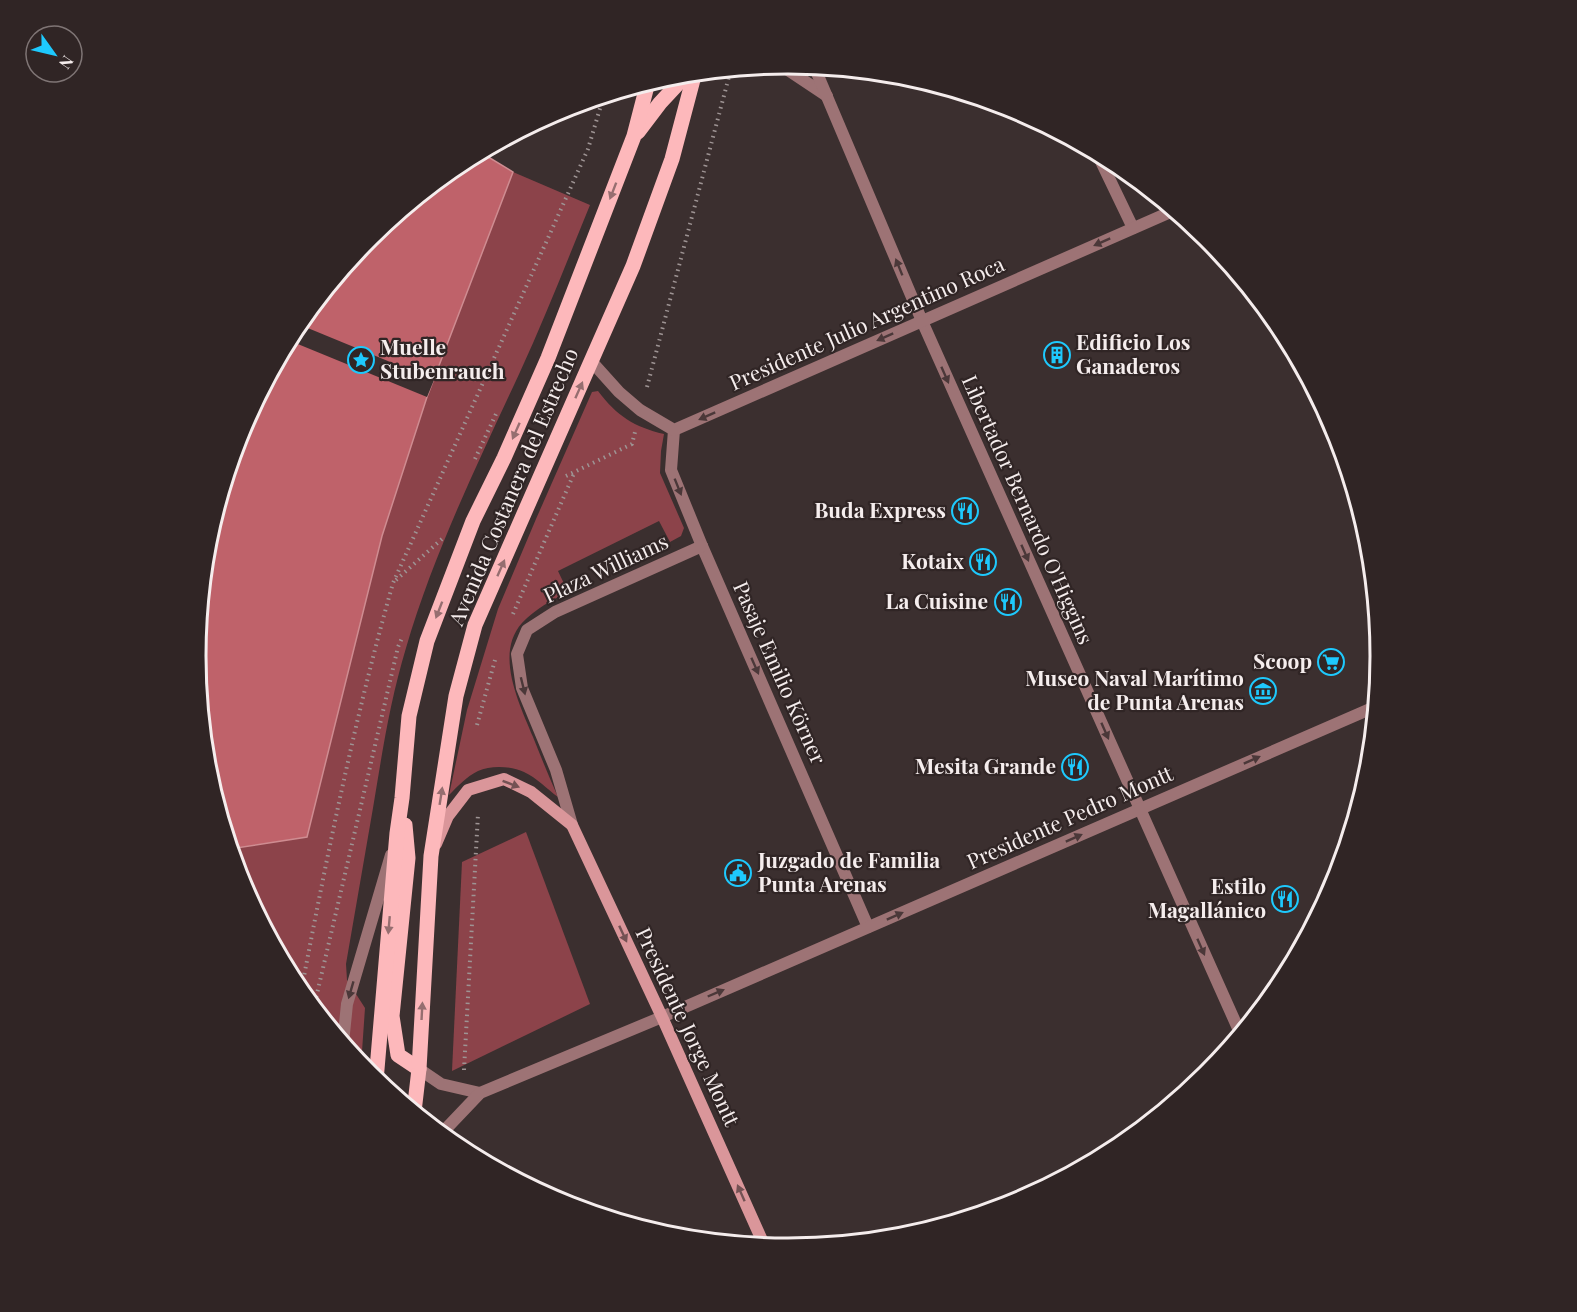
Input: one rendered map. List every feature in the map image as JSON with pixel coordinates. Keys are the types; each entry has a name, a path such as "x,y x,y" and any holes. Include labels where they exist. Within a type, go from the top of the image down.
{"main road":[{"name":"Avenida Costanera del Estrecho","path":"415,1103 431,856 456,696 475,625 633,266 672,159 692,82"},
{"path":"634,136 677,85"},
{"name":"Avenida Costanera del Estrecho","path":"377,1068 409,716 427,641 473,521 504,458 548,358 634,136 646,91"},
{"name":"Presidente Jorge Montt","path":"431,856 448,816 468,790 504,779 531,792 572,825 662,1017 761,1237"},
{"path":"402,798 408,858 392,1016 398,1055 419,1069"}],"street":[{"path":"794,74 828,97"},
{"name":"Libertador Bernardo O'Higgins","path":"818,75 921,321 1237,1027"},
{"path":"1103,166 1133,228"},
{"name":"Presidente Julio Argentino Roca","path":"674,430 1167,213"},
{"path":"592,362 619,392 640,410 674,430"},
{"name":"Pasaje Emilio Körner","path":"674,430 671,470 868,927"},
{"name":"Plaza Williams","path":"527,630 555,612 702,546"},
{"name":"Presidente Jorge Montt","path":"527,630 517,654 522,688 556,770 572,825"},
{"name":"Presidente Pedro Montt","path":"447,1127 480,1093 662,1017 1368,710"},
{"path":"344,1032 347,1004 397,833"},
{"path":"419,1069 441,1084 480,1093"}],"path":[{"path":"632,444 729,77"},
{"path":"303,979 327,855 393,582 588,149 601,104"}],"shaded area":[{"path":"489,157 513,172 427,397 382,536 307,837 239,848 226,807 211,732 206,656 211,580 226,505 250,433 266,398 304,332 326,301 377,244 404,218 434,194"},
{"path":"513,172 590,205 538,331 443,542 417,612 400,668 383,748 346,964 347,980 365,1008 362,1052 326,1011 284,947 250,879 239,848 307,837 382,536 427,397"},
{"path":"598,391 619,414 644,428 664,434 660,473 684,528 681,536 670,542 659,521 558,571 568,592 532,613 514,635 510,649 510,664 516,695 558,797 529,774 513,768 501,767 483,769 474,773 449,795 467,710 498,609 592,392"},
{"path":"526,832 590,1004 452,1071 462,862"}],"pier":[{"name":"Muelle Stubenrauch","path":"307,328 434,380 427,397 297,344"}],"place":[{"name":"Edificio Los Ganaderos","path":"1057,355"},
{"name":"Muelle Stubenrauch","path":"361,360"},
{"name":"Buda Express","path":"965,511"},
{"name":"Kotaix","path":"983,562"},
{"name":"La Cuisine","path":"1008,602"},
{"name":"Scoop","path":"1331,662"},
{"name":"Museo Naval Marítimo de Punta Arenas","path":"1263,691"},
{"name":"Mesita Grande","path":"1075,767"},
{"name":"Juzgado de Familia Punta Arenas","path":"738,873"},
{"name":"Estilo Magallánico","path":"1285,899"}]}
